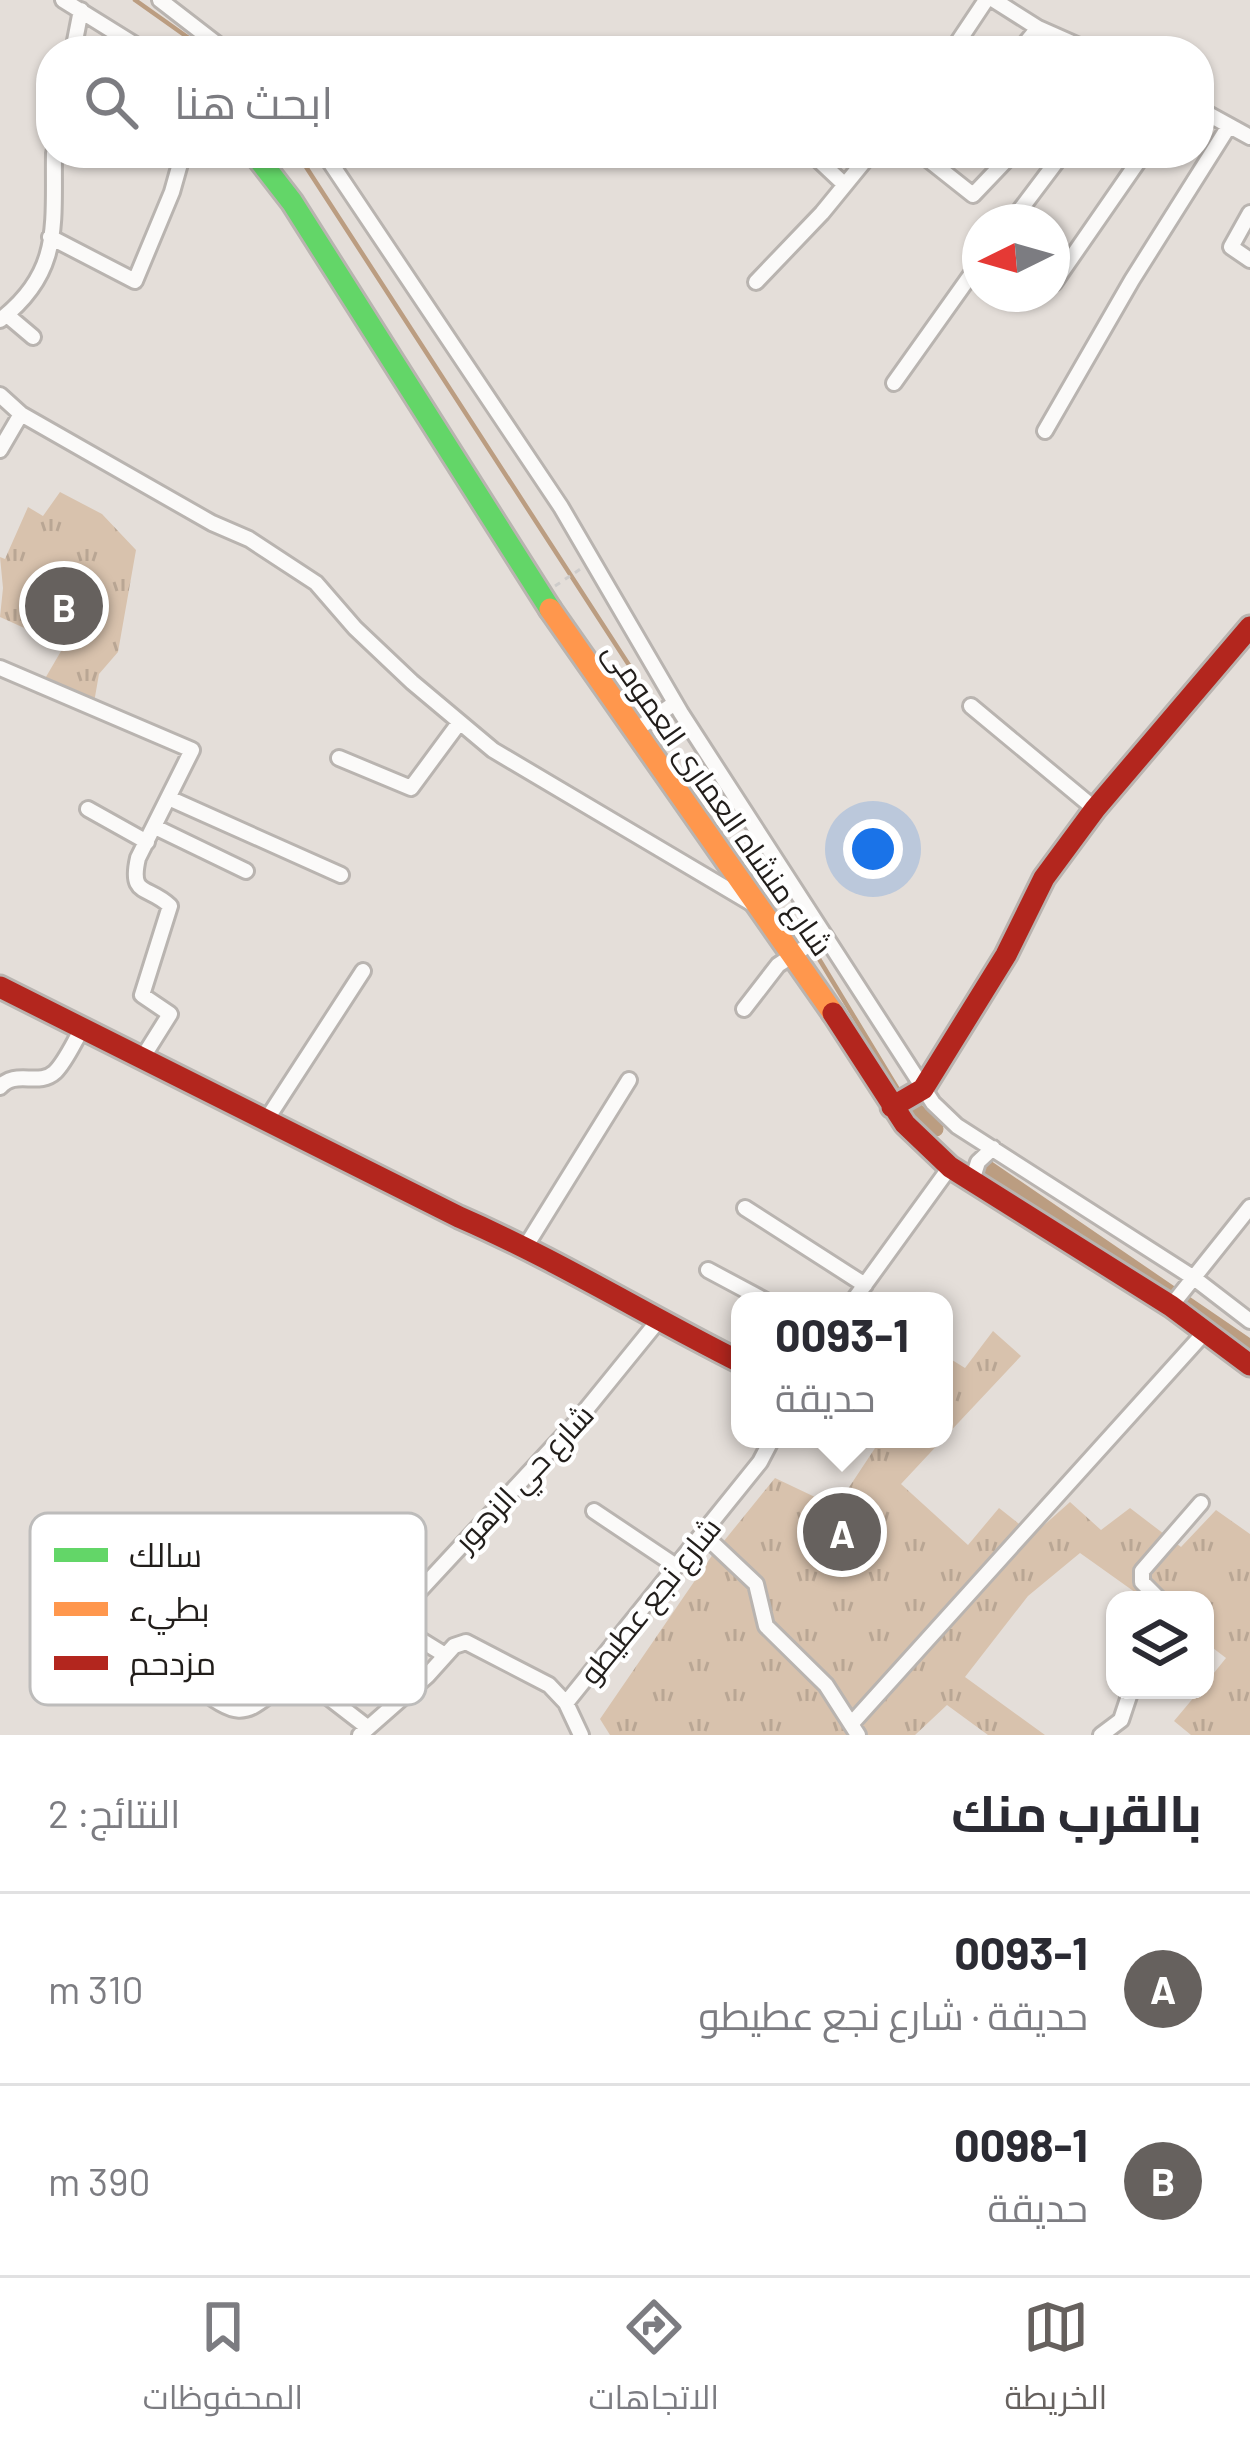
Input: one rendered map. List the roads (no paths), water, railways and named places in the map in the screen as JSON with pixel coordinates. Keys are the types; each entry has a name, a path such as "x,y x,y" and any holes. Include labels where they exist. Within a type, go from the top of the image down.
{"street":[{"path":"160,0 207,36"},
{"path":"963,36 990,0 1056,36"},
{"path":"70,3 72,36"},
{"path":"70,3 122,36"},
{"path":"1031,36 1038,28"},
{"path":"1214,117 1250,137"},
{"path":"1214,149 1229,125"},
{"path":"33,337 3,317 31,292 45,270 53,168"},
{"path":"50,237 135,281 179,168"},
{"name":"شارع منشاه العمارى العمومى","path":"266,168 292,202 568,637 795,955 892,1107 942,1161 1171,1306 1250,1365"},
{"name":"شارع منشاه العمارى العمومى","path":"334,168 561,507 675,703 923,1089 957,1126 1194,1279 1250,1321"},
{"path":"827,168 845,185"},
{"path":"756,282 859,168"},
{"path":"939,168 973,195 999,168"},
{"path":"1024,204 1051,168"},
{"path":"1070,260 1134,168"},
{"path":"1045,431 1202,168"},
{"path":"1250,213 1231,248 1250,260"},
{"path":"894,383 962,287"},
{"path":"0,395 21,414 249,539 316,583 361,633 460,723 529,774 763,909"},
{"path":"0,450 21,414"},
{"path":"892,1107 923,1089 1006,955 1044,878 1095,809 1250,627"},
{"path":"0,668 192,750 138,858 134,881 170,906 142,995 170,1013 143,1057"},
{"path":"633,732 675,703"},
{"path":"971,706 1095,809"},
{"path":"338,758 411,788 460,723"},
{"path":"170,799 341,875"},
{"path":"88,808 147,842"},
{"path":"155,827 245,872"},
{"path":"744,1009 770,972 824,935"},
{"path":"267,1119 364,971"},
{"path":"0,987 526,1246 658,1322 731,1358"},
{"path":"0,1087 12,1078 46,1077 54,1072 82,1029"},
{"path":"526,1246 629,1080"},
{"path":"860,1292 942,1161 957,1126"},
{"path":"972,1181 978,1162 993,1148"},
{"path":"1171,1306 1250,1207"},
{"path":"745,1208 865,1286"},
{"path":"708,1270 749,1292"},
{"name":"شارع حي الزهور","path":"426,1583 576,1422 658,1322"},
{"path":"702,1533 756,1583 766,1625 826,1685 855,1729 1204,1332"},
{"name":"شارع نجع عطيطو","path":"566,1703 767,1448"},
{"path":"1151,1591 1142,1582 1142,1571 1201,1503"},
{"path":"594,1511 676,1566"},
{"path":"426,1676 454,1646 466,1642 478,1646 539,1678 566,1703 581,1735"},
{"name":"شارع حي الزهور","path":"426,1645 445,1655"},
{"path":"1101,1735 1121,1720 1128,1699"},
{"path":"215,1705 229,1714 262,1705"},
{"path":"334,1705 363,1731 394,1705"}],"waterway":[{"path":"135,0 186,36"},
{"path":"307,168 651,699"},
{"path":"813,949 899,1091"},
{"path":"909,1103 936,1129"},
{"path":"988,1168 1250,1347"}],"place":[{"name":"0098-1","path":"64,606"},
{"name":"0093-1","path":"842,1532"}]}
